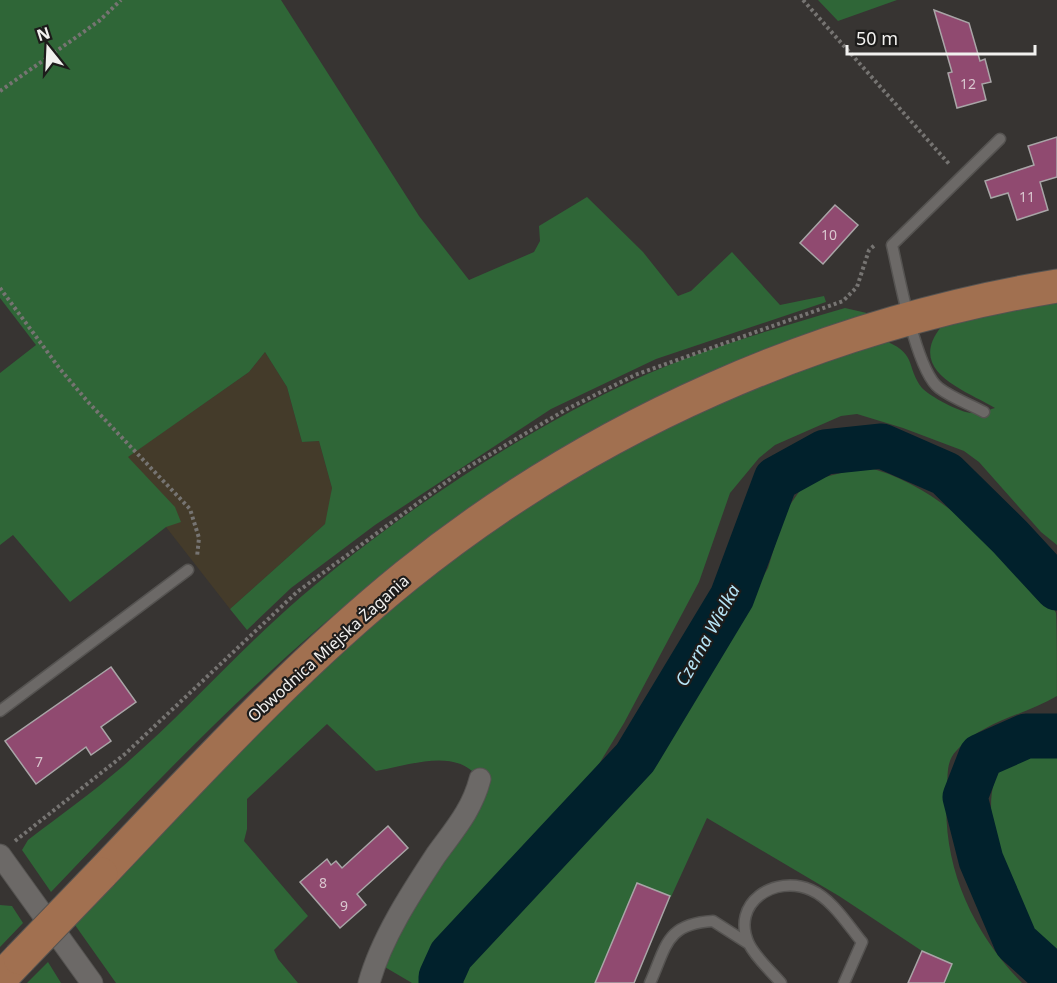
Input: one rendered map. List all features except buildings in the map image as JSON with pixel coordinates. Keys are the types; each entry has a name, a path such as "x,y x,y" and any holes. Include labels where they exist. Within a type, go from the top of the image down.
{"main road":[{"name":"Obwodnica Miejska Żagania","path":"10,968 270,698 406,576 497,509 587,453 687,401 784,359 909,318 1008,294 1057,286"}],"street":[{"path":"369,983 392,931 419,884 468,813 480,779"},
{"path":"2,864 92,983"}],"lane":[{"path":"984,412 939,388 932,381 919,351 909,318 892,245 1000,139"},
{"path":"0,711 188,570"},
{"path":"749,944 743,921 748,906 758,895 776,887 797,885 812,890 825,898 862,942 844,983"},
{"path":"650,983 674,932 683,925 712,921 749,944 781,983"}],"path":[{"path":"0,91 90,28 121,0"},
{"path":"803,0 961,177"},
{"path":"0,288 67,378 190,509 199,538 195,563 188,570"}],"shaded area":[{"path":"265,352 287,387 302,442 319,441 332,488 329,515 325,524 230,609 166,527 127,457 249,372"}],"green space":[{"path":"0,0 281,0 419,216 469,280 534,252 540,241 539,226 587,197 643,252 678,296 691,291 732,252 780,305 824,296 826,302 656,359 551,409 375,525 291,588 247,630 230,609 325,524 332,488 319,441 302,442 287,387 265,352 249,372 128,457 175,507 181,522 166,527 70,602 13,535 0,545 0,373 36,345 0,298"},
{"path":"818,0 897,0 838,21"},
{"path":"1057,298 1057,545 1041,532 979,462 964,451 903,428 857,414 841,416 775,445 759,458 730,493 699,582 624,723 599,764 568,805 442,938 422,983 412,983 378,963 478,777 468,768 444,761 416,763 376,771 327,724 247,799 247,829 244,841 308,916 274,950 278,959 298,983 116,983 75,925 222,766 364,629 454,556 610,455 758,383 888,342 903,352 910,362 917,381 931,395 967,412 995,408 957,387 935,368 930,356 932,343 941,327"},
{"path":"845,308 871,314 394,566 348,603 259,682 174,764 51,892 22,850 28,840 122,767 302,596 378,536 461,477 505,450 548,424 634,380 738,340"},
{"path":"865,467 910,484 951,510 970,525 1041,593 1056,613 1057,696 992,725 967,740 953,754 948,773 946,817 949,844 963,894 988,941 1022,983 944,983 952,963 922,951 839,896 707,818 671,897 637,883 595,983 457,983 460,968 475,948 506,920 611,810 653,757 699,690 768,568 785,512 801,489 813,480"},
{"path":"1057,755 1057,956 1042,943 1013,896 994,836 991,807 994,783 1004,766 1022,757"},
{"path":"0,905 12,906 23,923 0,947"},
{"path":"48,962 61,983 27,983"}],"waterway":[{"name":"Czerna Wielka","path":"441,983 441,977 451,955 635,758 732,597 776,479 825,452 882,446 946,474 1010,537 1057,588"},
{"name":"Czerna Wielka","path":"1057,736 1026,736 981,756 965,797 981,860 1016,942 1057,979"}]}
